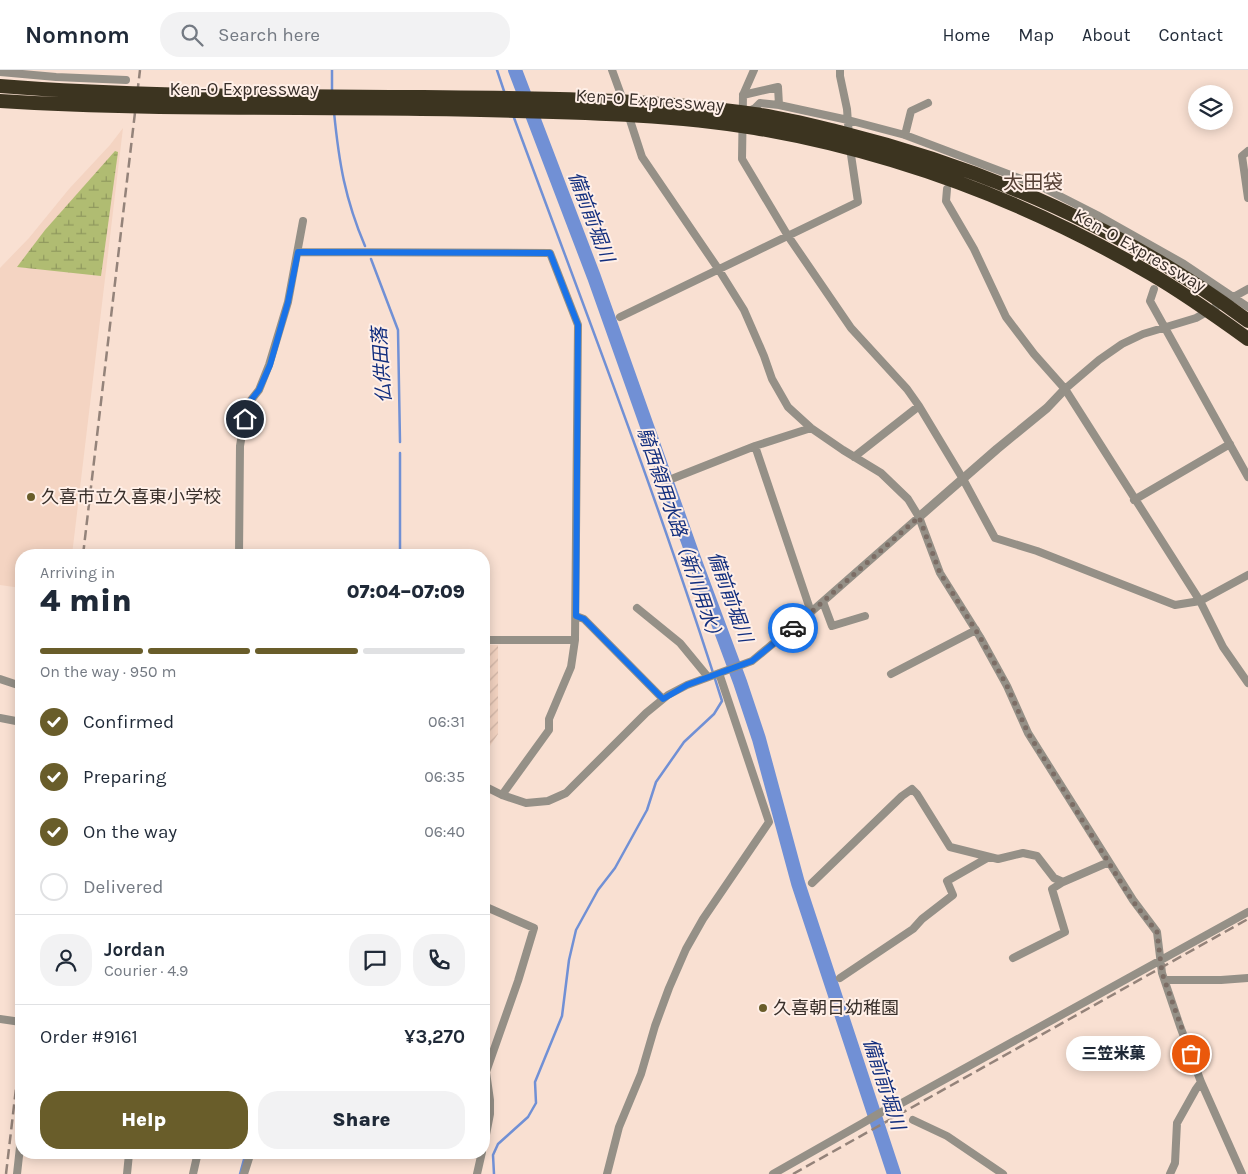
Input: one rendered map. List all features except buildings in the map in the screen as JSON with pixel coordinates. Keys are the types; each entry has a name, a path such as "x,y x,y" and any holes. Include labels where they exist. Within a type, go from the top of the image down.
{"highway":[{"name":"Ken-O Expressway","path":"0,86 153,94 608,100 714,108 768,116 807,124 910,151 968,170 1027,194 1100,228 1158,260 1210,293 1248,321"},
{"name":"Ken-O Expressway","path":"0,101 151,108 445,108 612,114 712,122 794,136 860,151 911,166 964,184 1018,206 1091,241 1152,274 1201,305 1248,339"}],"street":[{"path":"612,70 642,156 744,310 772,379 788,407 811,428 881,473 908,499 919,517 940,573 976,630 1007,686 1028,733 1132,900 1157,932 1161,961 1160,968 1201,1082 1242,1174"},
{"path":"754,70 744,95 742,159 788,236 851,328 907,390 918,406 964,479 995,538 1037,551 1175,605 1200,601 1248,575"},
{"path":"620,317 858,202 840,70"},
{"path":"0,72 126,80"},
{"path":"744,95 778,87 779,105"},
{"path":"928,102 911,110 907,136 914,153 930,176 928,182"},
{"path":"743,114 760,103 779,105 848,120 907,136 1040,186 1133,234 1184,264 1248,307"},
{"path":"1248,151 1242,156 1248,198"},
{"path":"946,189 946,201 974,248 1006,317 1065,390 1200,601 1223,647 1245,675 1248,683"},
{"path":"239,549 240,446 247,405 259,390 270,365 288,302 302,221"},
{"path":"1116,265 1133,234"},
{"path":"298,252 550,253 578,325 576,616 572,667 549,719 549,730 502,795"},
{"path":"490,789 526,803 548,801 566,793 663,699 687,685 752,661 774,644 1099,360 1122,344 1165,326 1196,318 1248,288"},
{"path":"1154,289 1150,301 1248,477"},
{"path":"854,457 918,406"},
{"path":"674,478 755,446 811,428"},
{"path":"1134,500 1230,444"},
{"path":"755,446 811,612"},
{"path":"823,602 832,626 865,616"},
{"path":"636,608 680,644 708,677"},
{"path":"576,616 584,619 663,699"},
{"path":"891,674 976,630"},
{"path":"490,640 575,640"},
{"path":"607,1174 619,1127 641,1074 655,1026 669,988 686,949 703,919 769,822 719,673"},
{"path":"0,679 15,684"},
{"path":"0,718 15,721"},
{"path":"812,883 902,796 912,789 950,847 998,859 1023,853 1037,856 1054,878 1063,882"},
{"path":"840,978 914,929 922,919 953,895 947,881 989,857"},
{"path":"1013,958 1065,932 1052,889 1063,882 1109,862"},
{"path":"490,909 534,928 518,981 490,1061"},
{"path":"773,1174 1248,912"},
{"path":"1165,980 1248,978"},
{"path":"0,1019 15,1021"},
{"path":"1170,1174 1175,1163 1177,1123 1201,1082"},
{"path":"913,1120 947,1136 1003,1174"},
{"path":"17,1174 19,1159"},
{"path":"127,1174 128,1159"},
{"path":"193,1174 196,1159"},
{"path":"244,1174 249,1159"},
{"path":"477,1174 480,1159"}],"shaded area":[{"path":"123,128 73,549 15,549 15,587 0,585 0,268 29,238 69,189 110,145"},
{"path":"490,645 498,645 498,734 490,746"}],"green space":[{"path":"115,151 118,152 101,276 17,267 45,230"}],"waterway":[{"name":"仏供田落","path":"332,70 332,92"},
{"name":"騎西領用水路（新川用水）","path":"497,70 505,94"},
{"name":"備前前堀川","path":"515,70 594,277 740,682 759,739 798,883 894,1174"},
{"name":"仏供田落","path":"334,112 344,180 352,212 365,246"},
{"name":"騎西領用水路（新川用水）","path":"494,1174 493,1155 498,1144 528,1117 536,1103 535,1082 562,1016 569,960 576,930 598,890 615,868 647,810 656,782 684,742 714,714 722,701 648,480 513,115"},
{"name":"仏供田落","path":"371,259 398,330 400,442"},
{"name":"仏供田落","path":"400,453 400,549"},
{"name":"仏供田落","path":"240,1174 244,1159"}],"railway":[{"path":"84,549 140,70"},
{"path":"793,1174 1248,919"},
{"path":"6,1174 15,1097"}],"way so far":[{"path":"793,628 919,517 940,573 980,637 1007,686 1028,733 1132,900 1157,932 1161,961 1160,968 1191,1054"}],"place":[{"name":"久喜市立久喜東小学校","path":"31,497"},
{"name":"久喜朝日幼稚園","path":"763,1008"},
{"name":"三笠米菓","path":"1191,1054"}],"district":[{"name":"太田袋","path":"1033,182"}],"route":[{"path":"245,419 247,405 259,390 270,365 288,302 298,252 550,253 578,325 576,616 584,619 663,699 687,685 752,661 793,628"}]}
